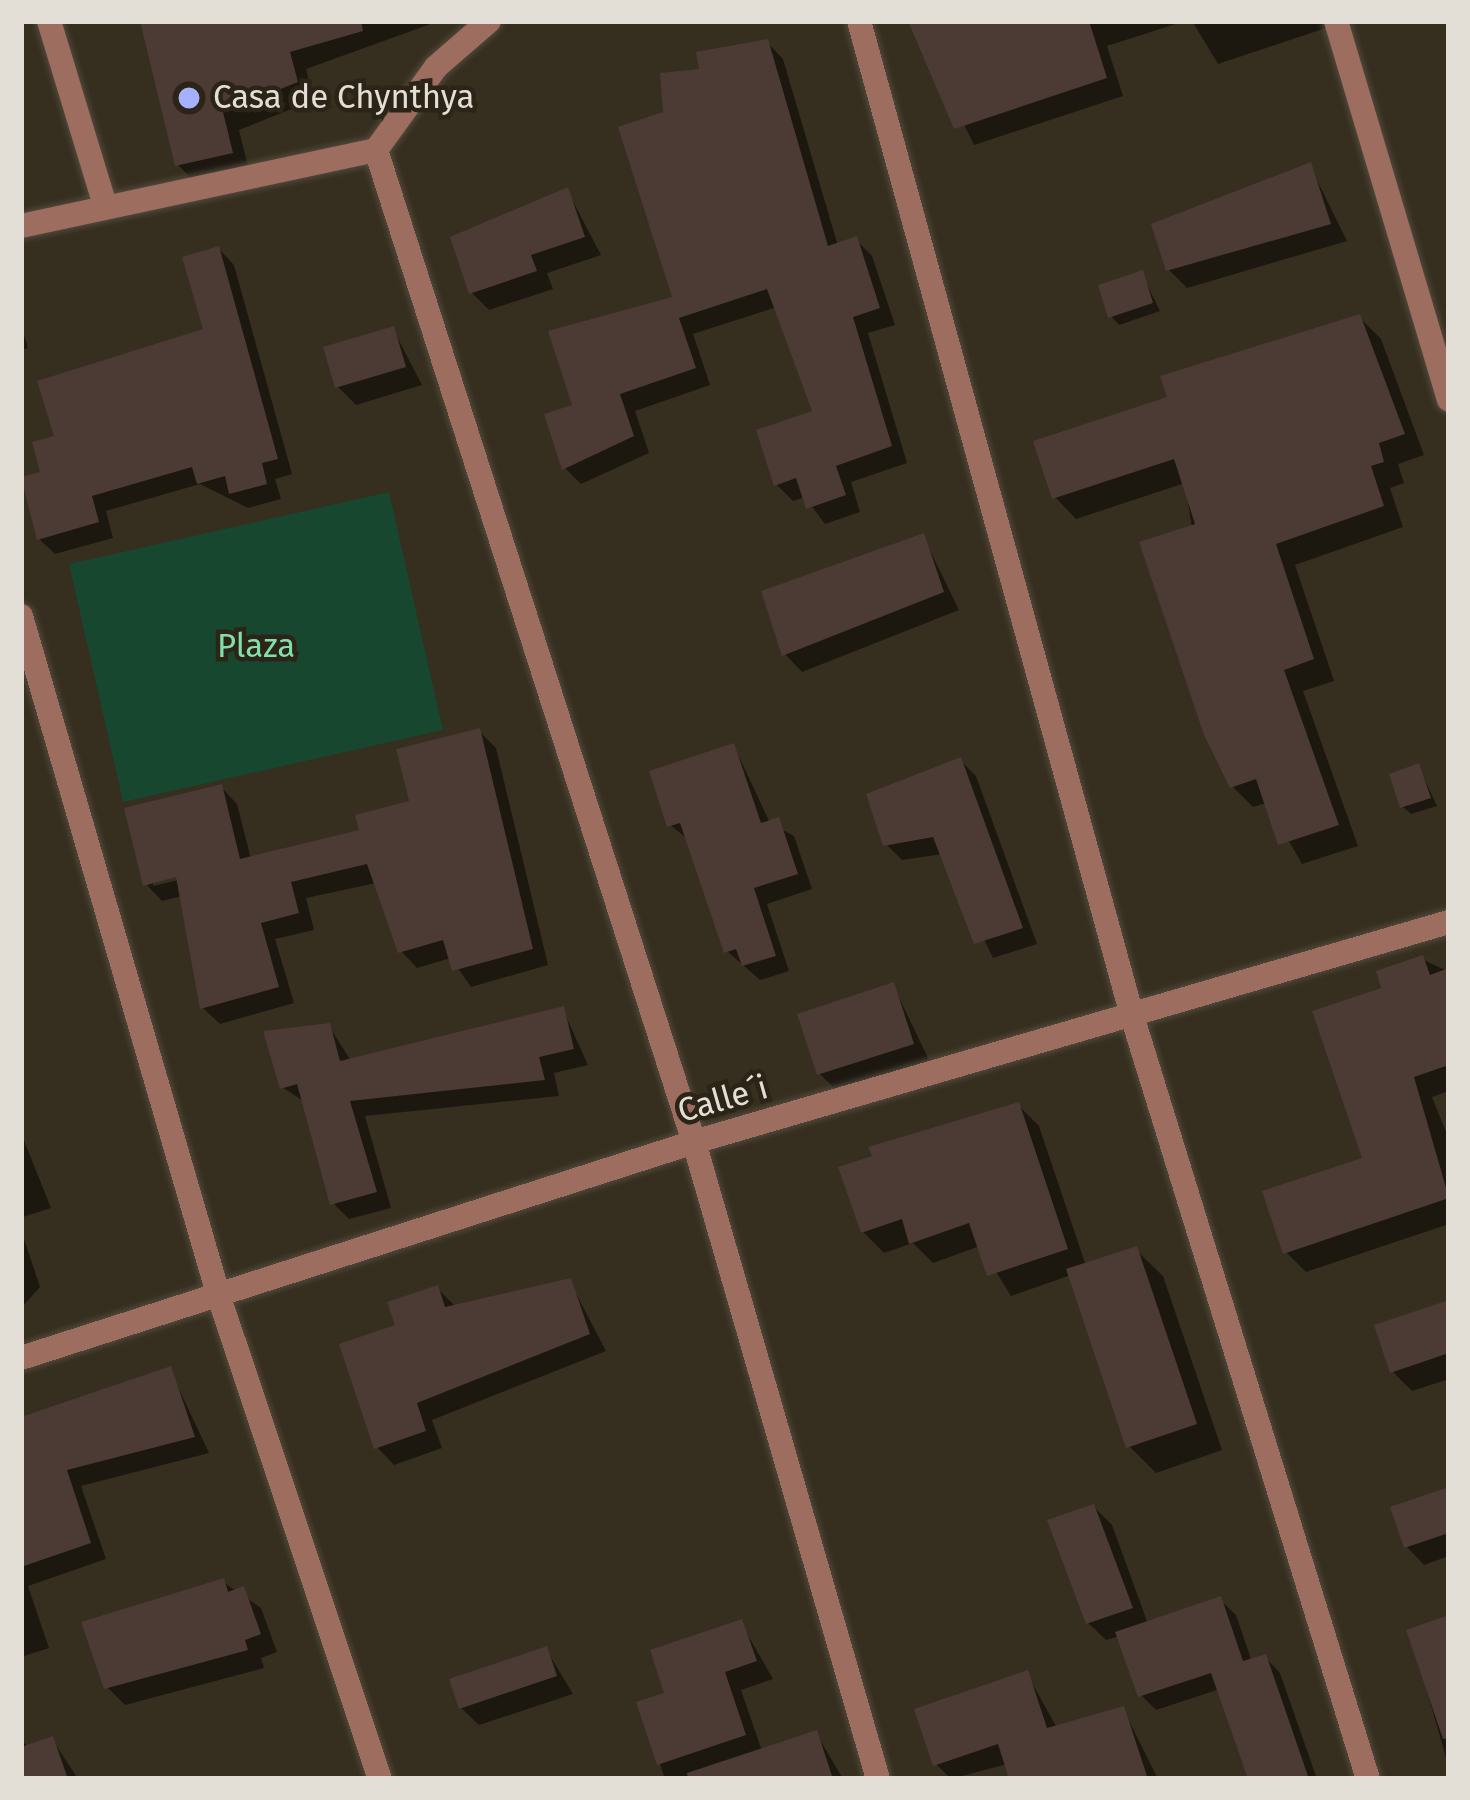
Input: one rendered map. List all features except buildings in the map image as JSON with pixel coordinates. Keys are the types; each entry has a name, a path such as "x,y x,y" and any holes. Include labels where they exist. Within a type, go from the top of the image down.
{"street":[{"path":"49,21 105,206"},
{"path":"21,226 376,149 436,67 489,21"},
{"path":"859,21 1133,1019 1368,1779"},
{"path":"1336,21 1449,400"},
{"path":"376,149 694,1142 878,1779"},
{"path":"21,616 219,1297 380,1779"},
{"name":"Calle´i","path":"21,1358 694,1142 1133,1019 1449,922"}],"green space":[{"name":"Plaza","path":"389,492 443,730 123,802 69,564"}],"place":[{"name":"Casa de Chynthya","path":"189,98"}]}
